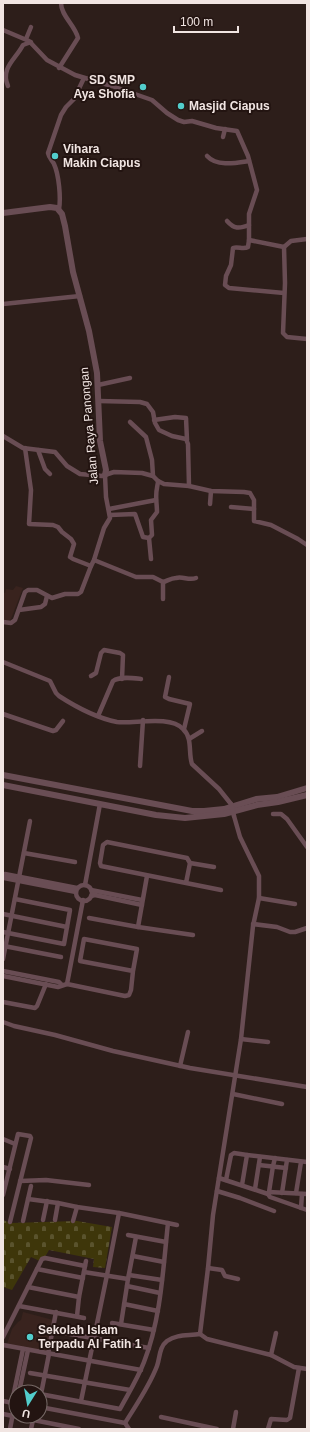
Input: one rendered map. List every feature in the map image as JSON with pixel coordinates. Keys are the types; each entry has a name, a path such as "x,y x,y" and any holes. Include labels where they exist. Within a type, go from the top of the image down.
{"street":[{"path":"60,68 78,38 74,28 61,8 61,3"},
{"path":"26,39 31,27"},
{"path":"3,30 31,42 42,56 60,68 84,78 152,100 178,120 184,122 190,120 237,132 246,151 257,190 251,208 248,225 249,240 246,248 234,248 231,265 226,276 226,286 229,288 284,293"},
{"path":"8,86 5,77 8,66 19,53 23,45 31,42"},
{"path":"3,213 50,206 59,209 60,193 57,175 54,164 48,153 61,115 68,104 74,99 84,78"},
{"path":"224,138 225,129"},
{"path":"207,156 217,162 231,163 249,161"},
{"name":"Jalan Raya Panongan","path":"59,209 65,226 73,272 90,331 98,385 100,441 106,470 105,475 108,509 110,515"},
{"path":"227,221 235,228 248,225"},
{"path":"249,240 284,247 293,241 307,239"},
{"path":"284,247 282,328 284,335 289,338 307,339"},
{"path":"3,304 80,296"},
{"path":"98,385 130,378"},
{"path":"98,401 140,402 148,404 153,412 154,420 160,431 185,438 187,440"},
{"path":"154,420 175,417 186,418 189,486"},
{"path":"130,422 146,438 152,460 153,476"},
{"path":"3,436 25,448 55,452 67,466 78,473 97,476 118,472 142,473 153,476 164,484 189,486 211,491 250,493 254,500 254,521 271,525 307,545"},
{"path":"25,448 31,490 29,524 58,527 71,539 74,544 70,556 73,559 91,566"},
{"path":"38,450 45,468 50,474"},
{"path":"151,560 149,538 152,535 150,520 157,512 156,500 158,481"},
{"path":"210,504 211,491"},
{"path":"108,509 156,500"},
{"path":"231,507 254,508"},
{"path":"3,622 12,623 27,590 37,590 53,598 65,594 79,593 81,591 110,515 135,514 143,537 149,538"},
{"path":"94,560 136,577 153,577 163,582 175,578 190,580 196,578"},
{"path":"163,582 163,599"},
{"path":"19,610 41,607 45,604 47,596"},
{"path":"91,676 96,673 101,653 104,650 123,655 122,679"},
{"path":"3,662 50,681 59,696 98,716 120,722 153,720 179,725 184,729 189,739 192,764 219,789 231,804 240,837 259,876 259,898 253,924 241,1039 211,1225 208,1268 200,1334"},
{"path":"169,677 165,697 190,704 184,729"},
{"path":"98,716 113,680 130,678 141,679"},
{"path":"3,714 54,731 63,721"},
{"path":"140,766 143,720"},
{"path":"189,739 202,731"},
{"path":"3,775 182,810 204,811 224,809 256,799 277,797 307,788"},
{"path":"3,785 170,817 185,818 224,814 257,805 307,795"},
{"path":"85,885 102,795"},
{"path":"273,814 281,814 288,819 307,847"},
{"path":"3,959 6,932 12,916 30,822"},
{"path":"214,867 190,862 187,858 104,843 100,865 147,876 221,890"},
{"path":"24,852 76,862"},
{"path":"186,883 190,862"},
{"path":"138,927 147,876"},
{"path":"19,879 77,890"},
{"path":"83,900 78,897 77,890 81,885 89,886 91,890 142,902"},
{"path":"91,890 91,896"},
{"path":"83,900 95,895 142,902"},
{"path":"259,898 295,904"},
{"path":"6,932 64,944 70,910 15,899"},
{"path":"64,984 83,900"},
{"path":"3,914 67,927"},
{"path":"89,918 193,935"},
{"path":"253,924 277,927 290,932 307,928"},
{"path":"3,972 125,996 129,995 137,949 84,939 80,961 133,971"},
{"path":"4,946 61,957"},
{"path":"3,976 58,987 64,984"},
{"path":"3,1002 35,1008 46,984"},
{"path":"3,1022 113,1051 180,1066 307,1087"},
{"path":"180,1066 188,1032"},
{"path":"241,1039 268,1042"},
{"path":"233,1094 282,1104"},
{"path":"3,1193 19,1133 31,1136 10,1222"},
{"path":"3,1139 15,1144"},
{"path":"228,1180 231,1155 234,1153 307,1162"},
{"path":"242,1185 247,1155"},
{"path":"255,1189 260,1157"},
{"path":"275,1158 268,1193 270,1197 307,1210"},
{"path":"282,1193 287,1160"},
{"path":"296,1193 301,1162"},
{"path":"259,1165 286,1168"},
{"path":"3,1167 10,1169"},
{"path":"219,1178 268,1193 305,1194 301,1208"},
{"path":"20,1181 46,1180 89,1185"},
{"path":"218,1185 228,1180"},
{"path":"24,1220 30,1186"},
{"path":"217,1191 274,1211"},
{"path":"28,1199 118,1213 177,1225"},
{"path":"43,1220 47,1201"},
{"path":"55,1220 58,1203"},
{"path":"73,1221 77,1207"},
{"path":"81,1401 118,1213"},
{"path":"48,1395 119,1410 141,1370 154,1330 158,1311 168,1223"},
{"path":"128,1235 166,1242"},
{"path":"121,1324 136,1237"},
{"path":"133,1256 164,1262"},
{"path":"3,1338 42,1259 45,1258 86,1264 82,1278 77,1316"},
{"path":"208,1268 222,1270 225,1276 238,1279"},
{"path":"37,1269 82,1278"},
{"path":"84,1272 162,1280"},
{"path":"127,1286 160,1293"},
{"path":"28,1287 79,1297"},
{"path":"124,1304 158,1311"},
{"path":"19,1306 84,1318"},
{"path":"43,1384 56,1312"},
{"path":"112,1323 154,1330"},
{"path":"53,1331 149,1348"},
{"path":"271,1355 276,1333"},
{"path":"125,1423 150,1383 158,1364 160,1350 165,1342 172,1337 200,1334 207,1339 271,1355 294,1367 307,1369"},
{"path":"3,1345 141,1370"},
{"path":"18,1384 25,1349"},
{"path":"268,1429 271,1419 287,1420 290,1418 299,1368"},
{"path":"30,1373 130,1390"},
{"path":"48,1409 125,1423 129,1429"},
{"path":"233,1429 236,1412"},
{"path":"161,1417 217,1429"},
{"path":"48,1423 79,1429"}],"shaded area":[{"path":"16,586 23,588 11,619 9,621 3,620 3,592 5,593 6,589 13,590"},
{"name":"Sekolah Islam Terpadu Al Fatih 1","path":"23,1312 53,1320 46,1352 7,1344 12,1329 21,1320"}],"green space":[{"path":"3,1220 11,1223 77,1221 112,1227 105,1268 93,1267 94,1259 49,1250 42,1262 31,1257 12,1290 3,1287"}],"place":[{"name":"SD SMP Aya Shofia","path":"143,87"},
{"name":"Masjid Ciapus","path":"181,106"},
{"name":"Vihara Makin Ciapus","path":"55,156"},
{"name":"Sekolah Islam Terpadu Al Fatih 1","path":"30,1337"}]}
